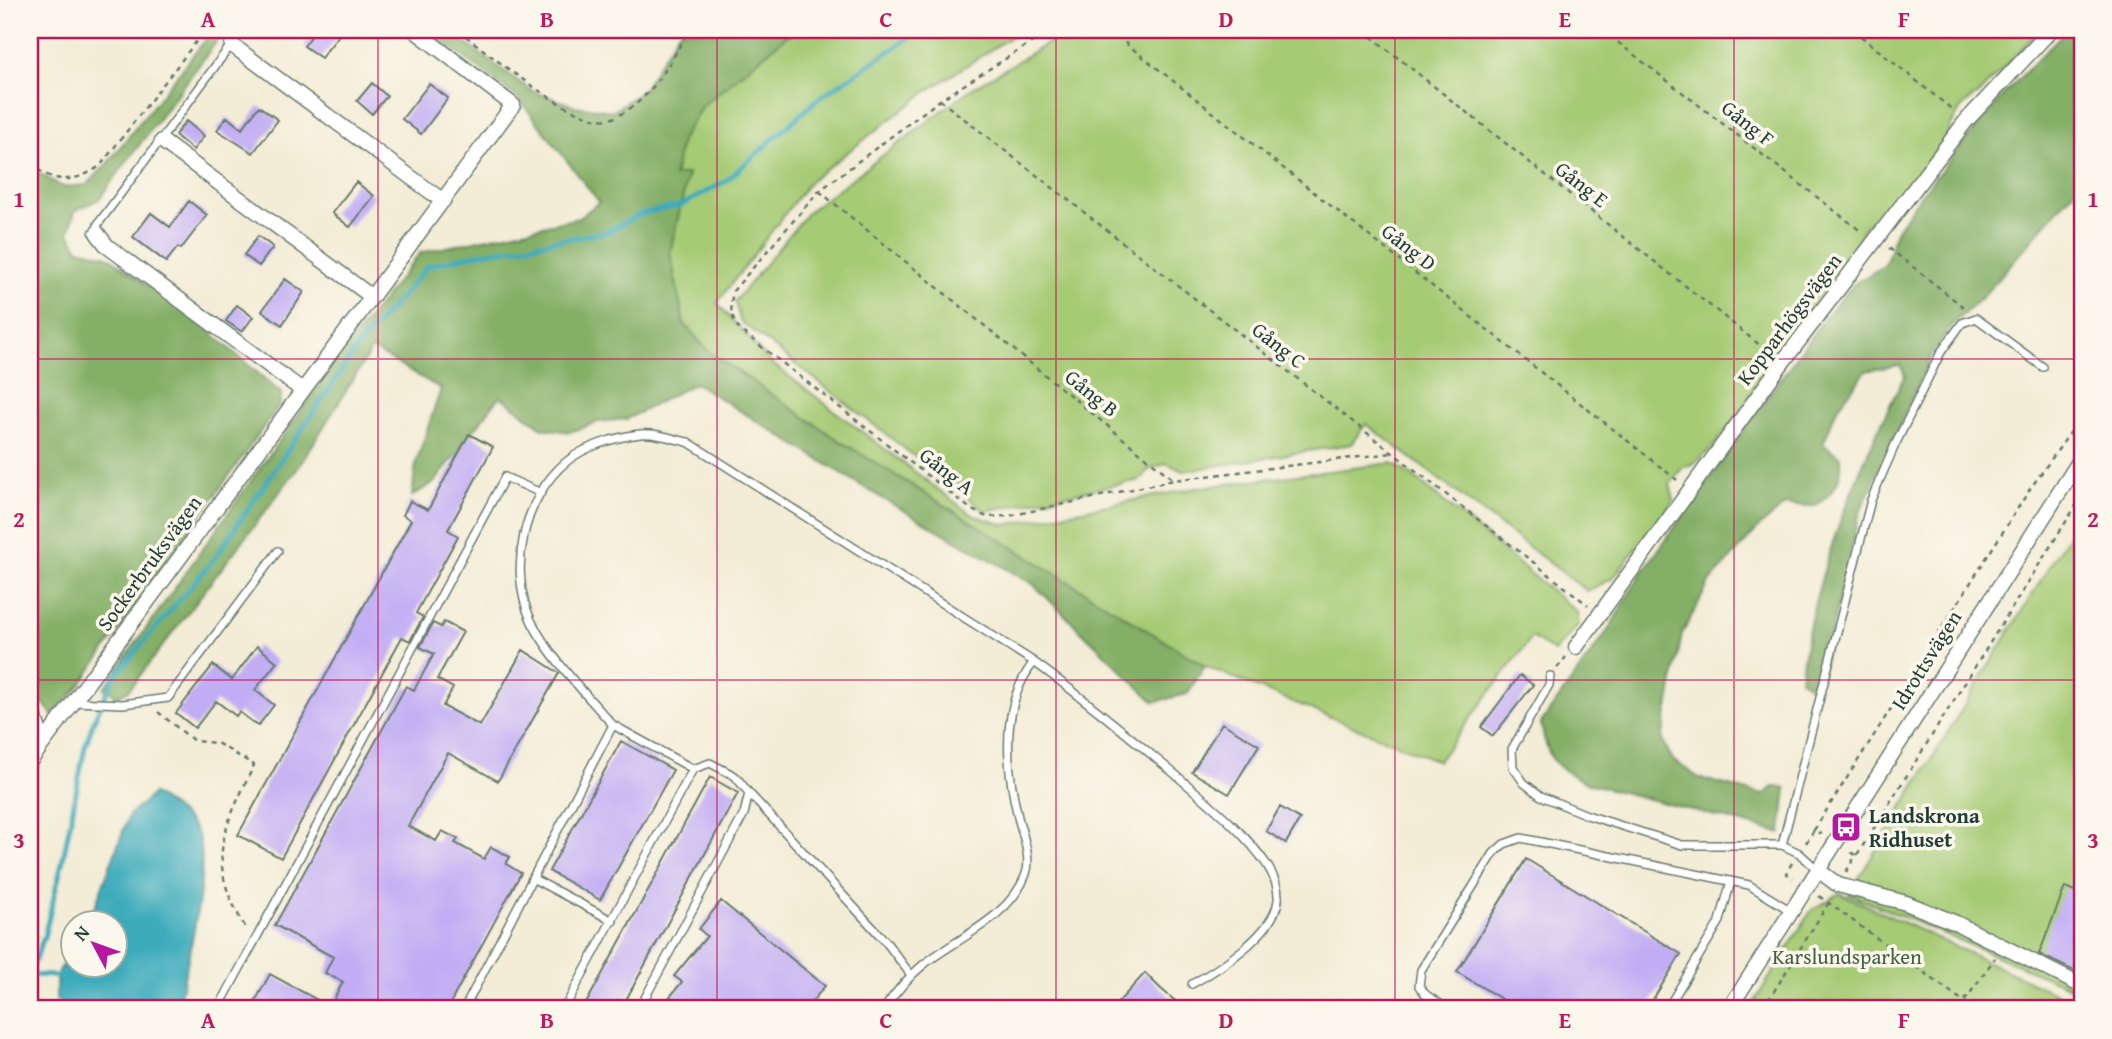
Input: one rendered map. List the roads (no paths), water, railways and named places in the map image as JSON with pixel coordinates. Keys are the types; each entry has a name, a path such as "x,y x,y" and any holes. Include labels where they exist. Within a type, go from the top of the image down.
{"street":[{"name":"Sockerbruksvägen","path":"30,761 513,105 414,30"},
{"name":"Kopparhögsvägen","path":"1576,647 1782,363 1966,121 2051,30"},
{"path":"232,45 443,201"},
{"path":"162,141 372,297"},
{"path":"97,233 107,246 302,390"},
{"name":"Idrottsvägen","path":"1729,1009 1791,911 1802,884 1818,870 2082,457"},
{"path":"1818,870 1838,885 1906,903 1956,923 2082,986"}],"lane":[{"path":"97,233 98,224 242,30"},
{"path":"1783,845 1871,500 1941,352 1962,323 1976,318 2043,367"},
{"path":"693,769 613,725 575,682 531,621 519,585 523,533 541,493 566,462 607,440 643,433 688,442 1034,662 1071,688 1195,792 1241,835 1267,864 1277,883 1278,902 1270,921 1239,953 1192,984"},
{"path":"218,1009 505,477 541,493"},
{"path":"73,702 123,704 169,698 278,551"},
{"path":"884,1009 911,975 1000,911 1018,892 1027,871 1026,848 1010,765 1010,725 1015,693 1034,662"},
{"path":"1550,676 1549,685 1512,749 1513,767 1524,783 1541,796 1587,815 1682,845 1783,845 1799,853 1818,870"},
{"path":"30,690 46,739"},
{"path":"464,1009 613,725"},
{"path":"564,1009 693,769 710,763 735,776 886,942 911,975"},
{"path":"639,1009 744,814 749,793"},
{"path":"1448,1009 1426,995 1419,986 1420,970 1494,853 1504,844 1521,838 1749,885 1791,911"},
{"path":"532,878 613,921"},
{"path":"1667,1009 1720,921 1731,881"}],"water":[{"path":"153,794 188,821 200,843 202,860 199,902 177,1009 72,1009 56,1000 56,976 60,969 60,979 130,979 130,909 93,909 129,815"}],"waterway":[{"path":"30,973 44,937 62,864 85,747 114,677 215,558 358,346 428,266 471,255 607,232 641,214 682,205 726,181 819,98 921,30"},
{"path":"30,975 56,976"}],"place":[{"name":"Landskrona Ridhuset","path":"1846,827"}],"park label":[{"name":"Karslundsparken","path":"1847,956"}]}
